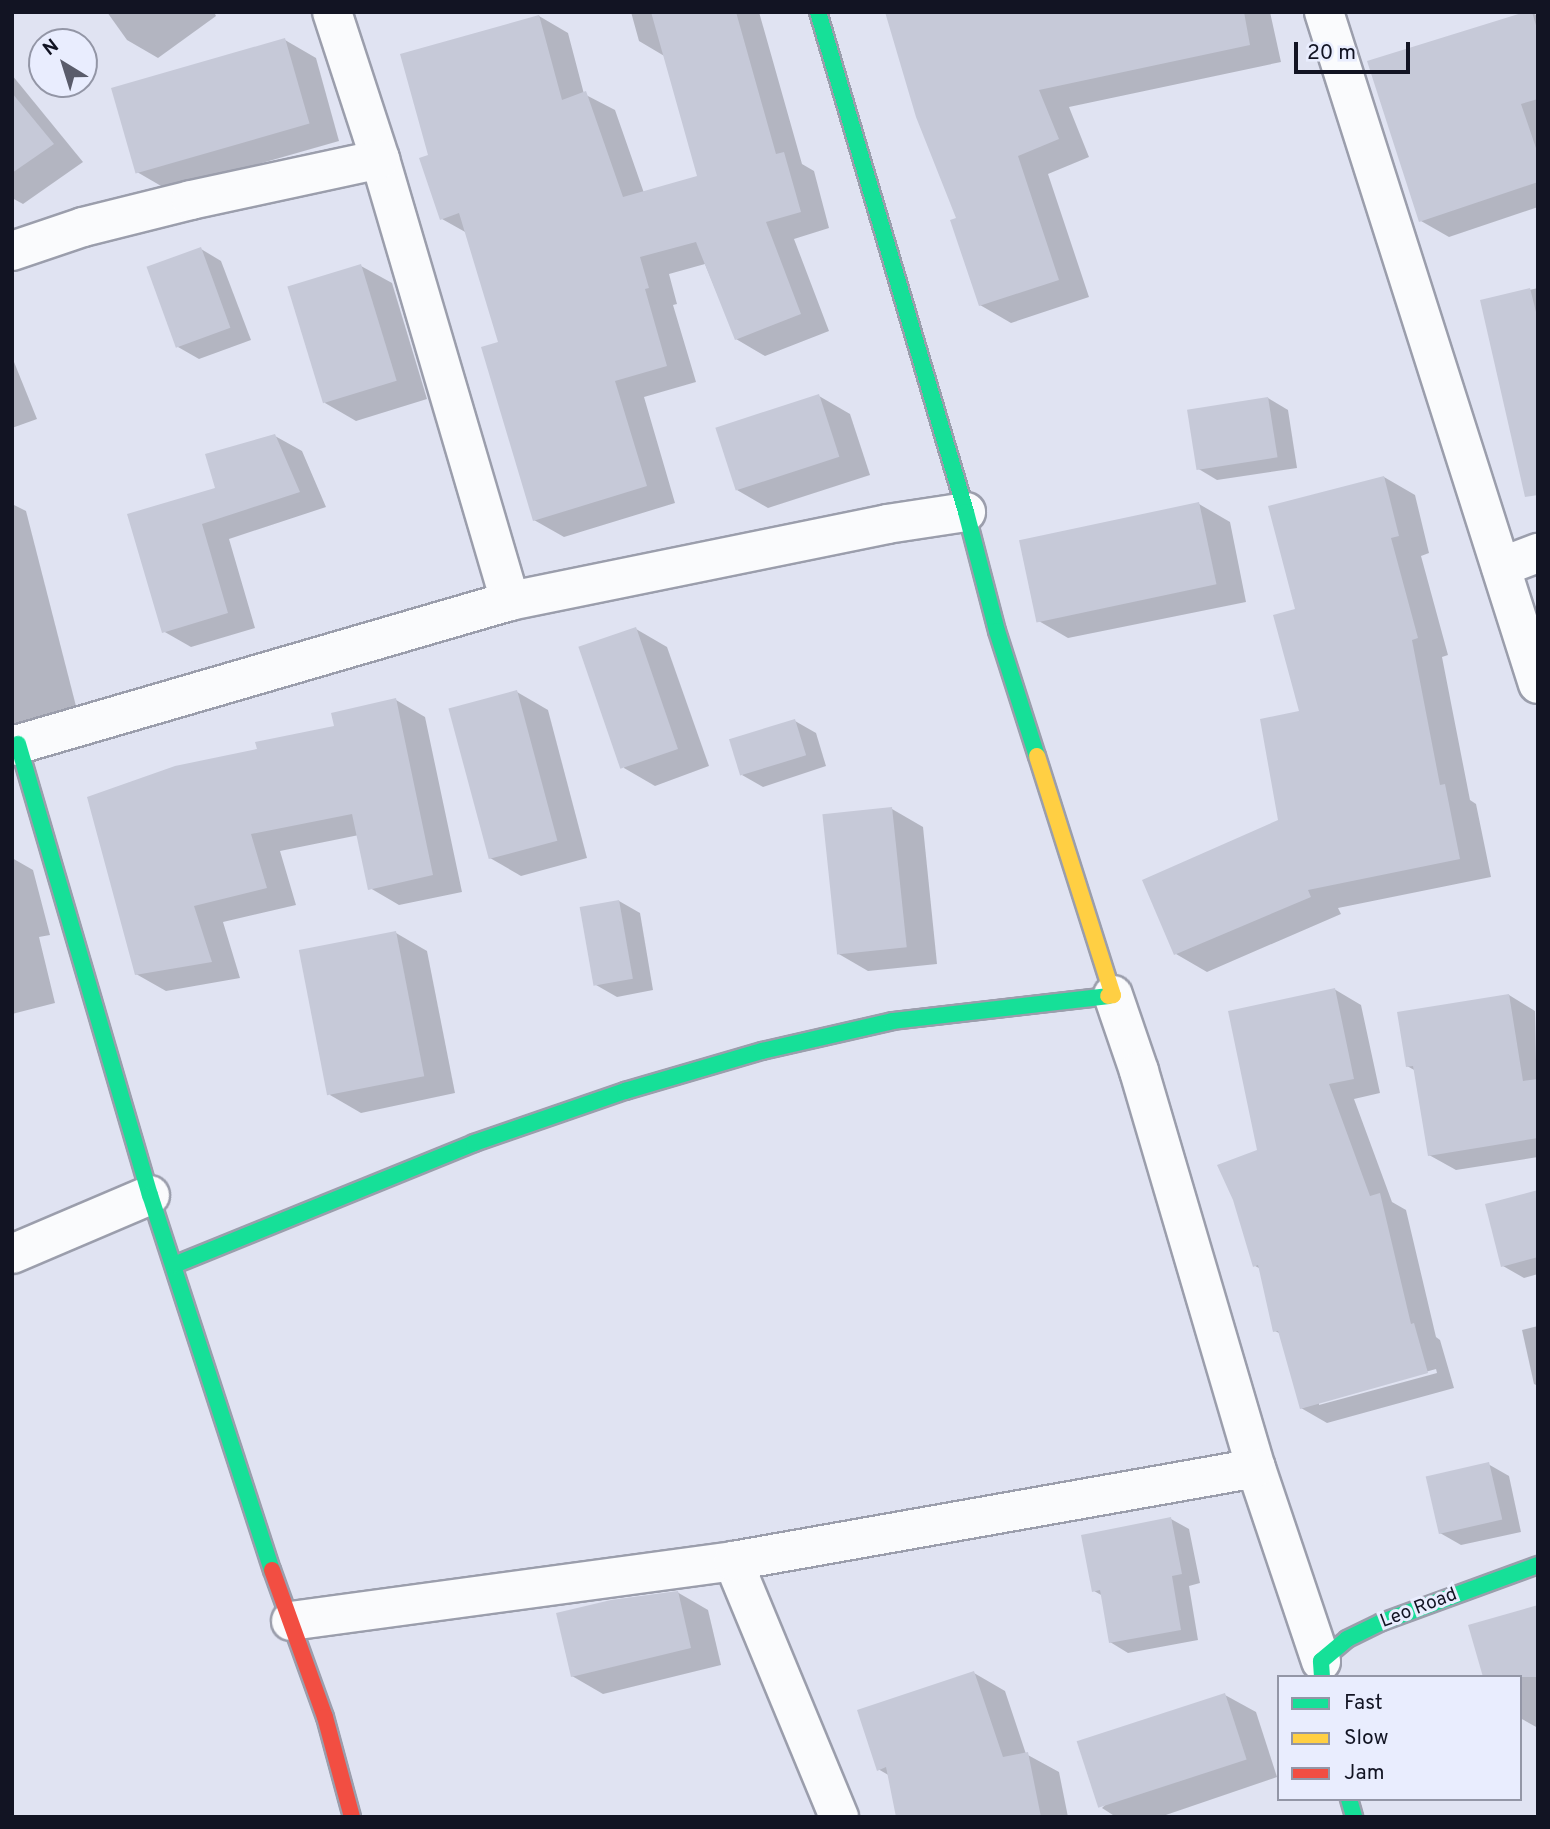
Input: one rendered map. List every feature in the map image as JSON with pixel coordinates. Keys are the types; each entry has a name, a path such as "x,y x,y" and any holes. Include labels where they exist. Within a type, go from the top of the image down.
{"street":[{"path":"332,12 380,159 510,601"},
{"path":"818,12 967,512 997,631 1139,1071 1256,1468 1322,1669"},
{"path":"1324,12 1538,684"},
{"path":"12,251 83,227 177,203 380,159"},
{"path":"352,1817 325,1717 150,1195 15,745 510,601 887,524 967,512"},
{"path":"1501,567 1538,553"},
{"path":"174,1265 474,1143 625,1091 762,1051 893,1021 1113,995"},
{"path":"12,1254 150,1195"},
{"path":"291,1621 733,1561 1256,1468"},
{"path":"733,1561 839,1817"},
{"name":"Leo Road","path":"1322,1669 1347,1639 1382,1622 1538,1564"}],"building":[{"path":"651,12 736,12 776,154 784,152 801,212 766,222 801,314 735,340 696,242 640,257 649,288 645,289 667,366 615,381 647,486 533,521 481,347 498,342 459,213 440,220 419,158 428,155 400,54 539,15 562,100 586,91 623,197 697,176"},
{"path":"885,12 1244,12 1250,45 1039,90 1059,139 1018,156 1059,280 979,306 950,220 956,218 916,117"},
{"path":"1532,12 1538,32 1538,99 1521,104 1538,154 1538,182 1419,222 1367,61"},
{"path":"285,38 310,124 136,173 111,88"},
{"path":"12,93 54,144 12,173"},
{"path":"201,247 230,328 176,348 146,267"},
{"path":"361,264 397,381 323,403 287,287"},
{"path":"1530,288 1538,320 1538,495 1525,497 1480,300"},
{"path":"819,394 839,457 736,490 715,428"},
{"path":"1268,397 1278,457 1197,470 1187,410"},
{"path":"275,434 300,492 202,524 228,613 162,633 127,514 215,488 205,454"},
{"path":"1384,476 1399,536 1391,538 1418,638 1412,640 1440,785 1445,784 1460,859 1308,890 1311,897 1174,955 1142,880 1278,820 1260,719 1299,711 1273,615 1295,609 1268,506"},
{"path":"1199,502 1216,584 1036,622 1019,540"},
{"path":"636,627 678,749 620,769 578,647"},
{"path":"517,690 557,841 489,859 448,708"},
{"path":"396,698 433,875 368,890 352,814 251,834 267,888 194,906 212,962 135,975 87,797 175,766 257,749 255,742 334,726 331,713"},
{"path":"795,719 806,755 740,776 729,739"},
{"path":"892,807 907,947 837,955 822,814"},
{"path":"619,900 633,979 593,986 580,907"},
{"path":"396,931 424,1076 327,1095 299,950"},
{"path":"1335,988 1354,1079 1329,1084 1370,1196 1380,1193 1411,1324 1414,1323 1428,1373 1300,1409 1278,1331 1273,1332 1258,1265 1253,1267 1233,1200 1217,1165 1257,1150 1228,1011"},
{"path":"1509,994 1523,1081 1538,1079 1538,1138 1428,1156 1413,1066 1406,1067 1397,1012"},
{"path":"1538,1190 1538,1257 1501,1267 1485,1204"},
{"path":"1489,1462 1502,1519 1439,1534 1426,1477"},
{"path":"1171,1517 1182,1574 1172,1576 1181,1630 1109,1643 1100,1590 1092,1592 1081,1535"},
{"path":"678,1591 691,1648 571,1677 556,1613 611,1600"},
{"path":"1538,1605 1538,1677 1482,1675 1468,1625"},
{"path":"974,1671 1003,1757 1028,1752 1041,1817 896,1817 886,1767 877,1771 857,1710"},
{"path":"1225,1693 1247,1760 1098,1808 1077,1741"}],"traffic: fast":[{"path":"818,12 966,512 997,631 1037,756"},
{"path":"18,744 150,1195 272,1570"},
{"path":"174,1265 474,1143 625,1091 762,1051 893,1021 1108,996"},
{"path":"1322,1675 1321,1661 1347,1639 1382,1622 1538,1565"},
{"path":"1350,1801 1354,1817"}],"traffic: slow":[{"path":"1037,756 1113,995 1108,996"}],"traffic: jam":[{"path":"272,1570 325,1717 352,1817"}]}
